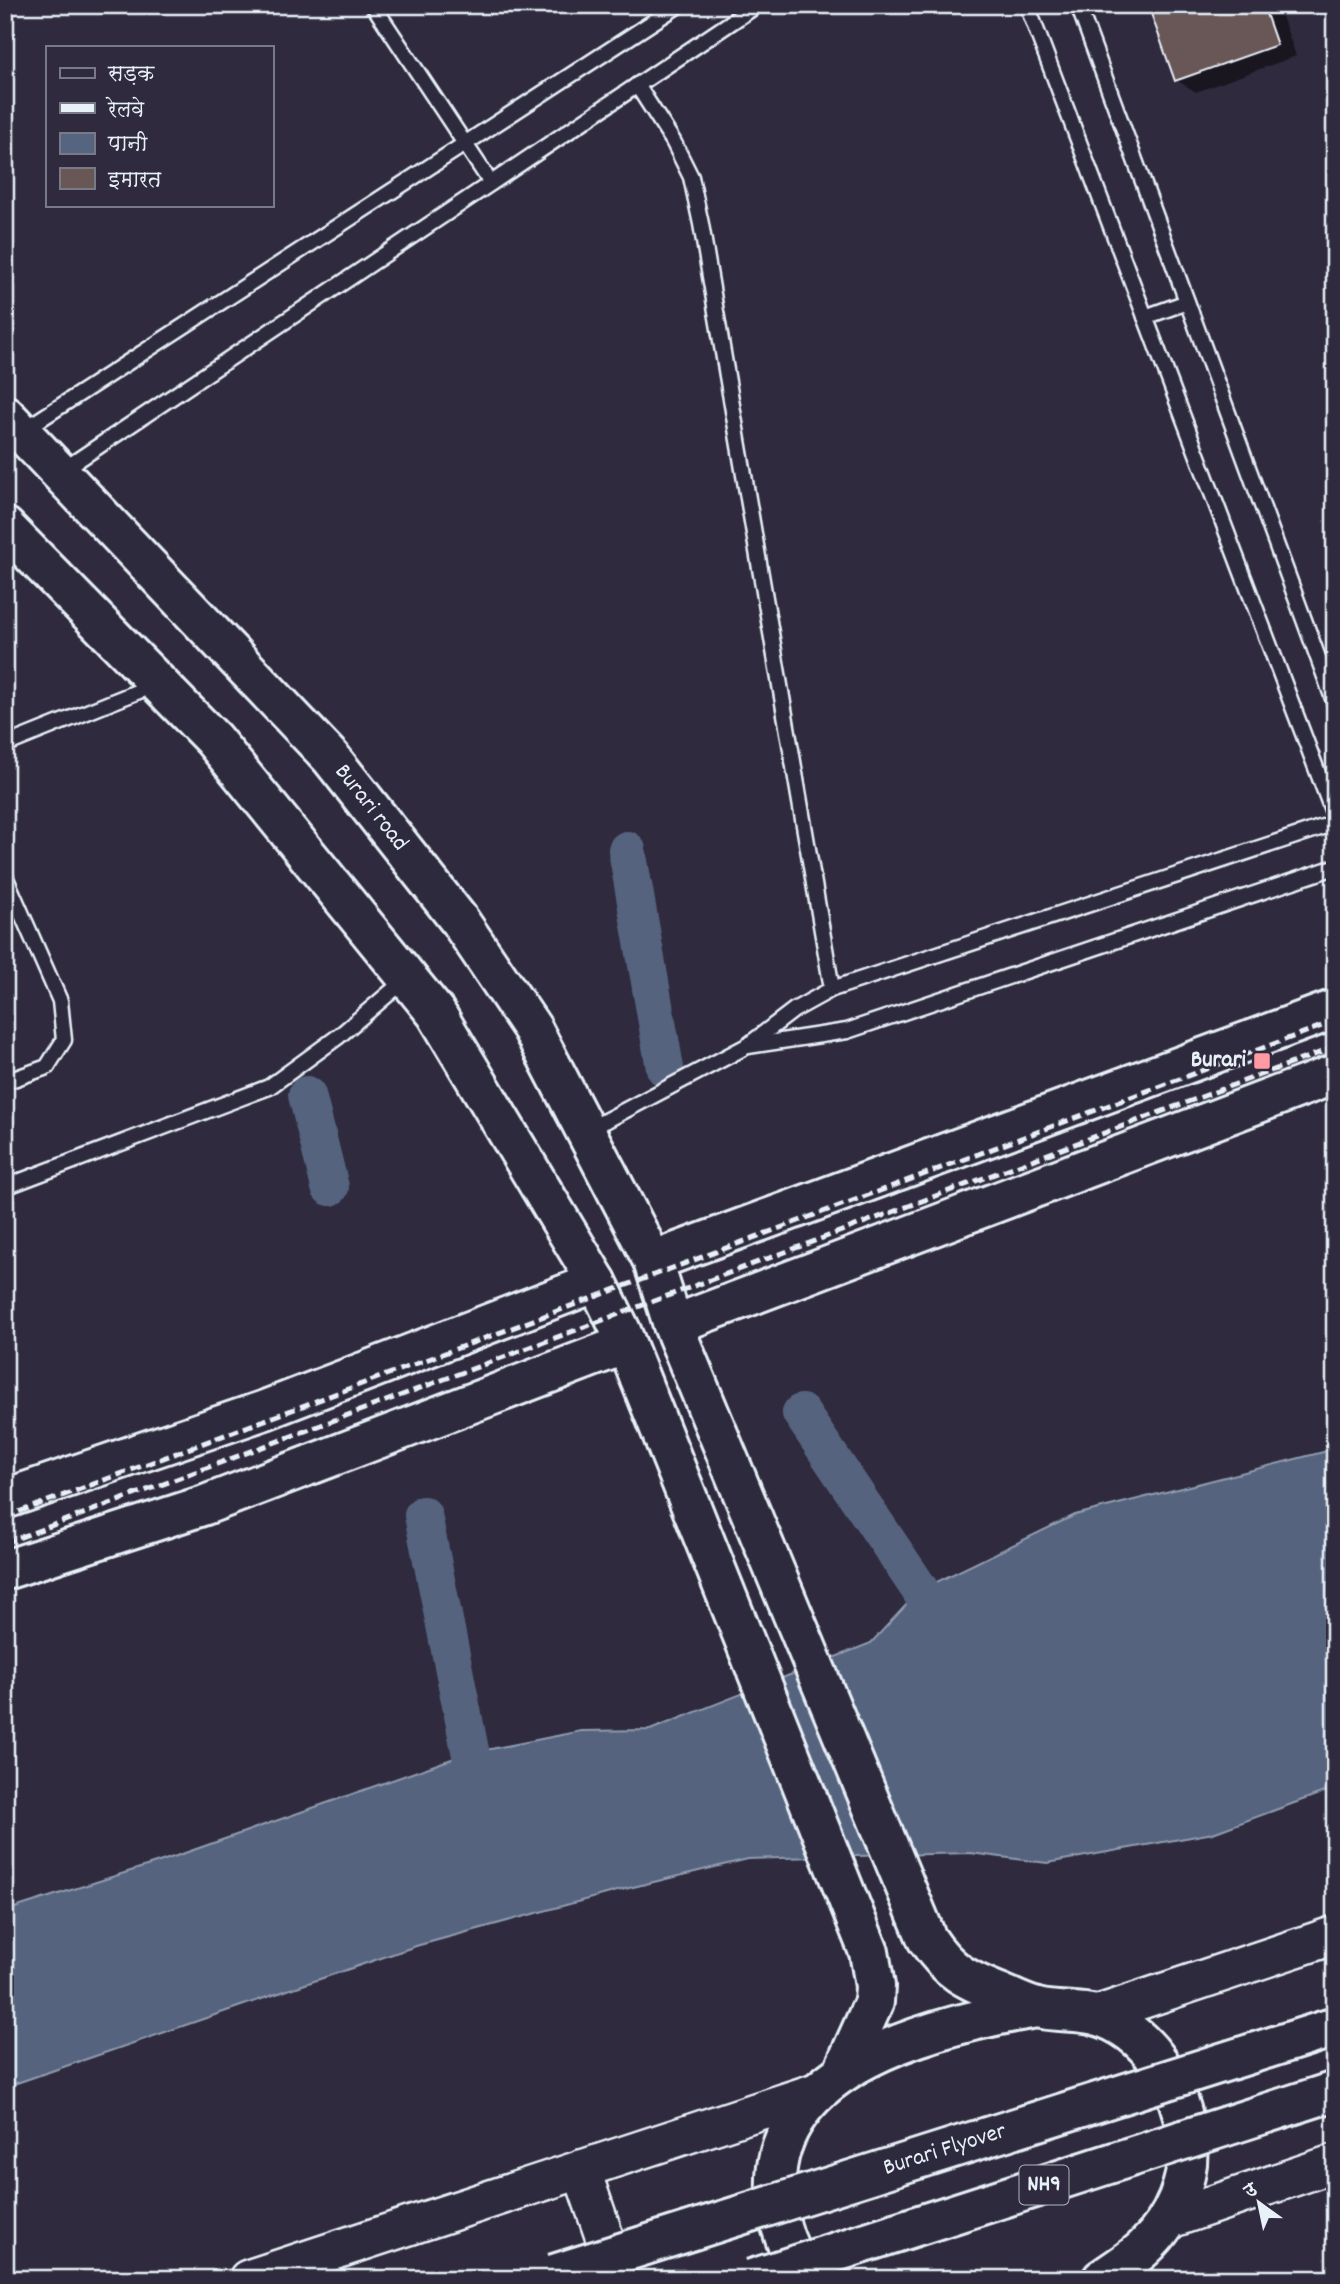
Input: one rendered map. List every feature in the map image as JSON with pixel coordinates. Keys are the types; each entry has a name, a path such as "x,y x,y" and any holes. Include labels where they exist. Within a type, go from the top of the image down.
{"main road":[{"name":"Burari road","path":"13,424 331,758 459,920 532,1028 653,1261 673,1325 927,1939 942,1961 963,1979 1036,2008"},
{"path":"5,527 213,739 436,1013 597,1282 626,1344 869,1952 876,1986 874,2002 830,2081 788,2129 775,2173 777,2219 794,2262 809,2279"},
{"path":"653,1261 1335,1009"},
{"path":"673,1325 1335,1074"},
{"path":"5,1499 265,1410 597,1282"},
{"path":"5,1570 205,1505 626,1344"},
{"path":"830,2081 937,2030 1036,2008 1096,2015 1128,2031 1145,2047 1174,2084 1185,2117 1188,2153 1182,2188 1153,2249 1102,2279"},
{"name":"Burari Flyover","path":"554,2274 1335,2027"},
{"name":"NH9","path":"752,2279 1335,2091"}],"street":[{"path":"1096,2015 1335,1935"},
{"path":"248,2279 581,2169 830,2081"},
{"path":"1153,2249 1335,2163"},
{"path":"581,2169 619,2279"}],"lane":[{"path":"373,5 491,183"},
{"path":"13,424 465,144 680,5"},
{"path":"59,472 757,5"},
{"path":"586,1132 747,1046 794,1010 832,989 1335,821 1027,5"},
{"path":"1078,5 1335,704"},
{"path":"637,85 673,142 691,177 832,989"},
{"path":"1145,317 1187,302"},
{"path":"5,745 158,683"},
{"path":"747,1046 847,1031 1335,867"},
{"path":"5,876 60,1001 64,1040 47,1067 5,1082"},
{"path":"5,1187 269,1087 339,1036 407,978"}],"water":[{"path":"1335,1449 1335,1788 1213,1833 1047,1863 970,1853 748,1859 621,1890 416,1946 5,2087 5,1911 162,1861 466,1754 581,1731 650,1730 871,1643 920,1590 1075,1515"}],"building":[{"path":"1148,5 1263,5 1277,45 1175,81"}],"waterway":[{"path":"627,850 665,1068"},
{"path":"307,1095 330,1187"},
{"path":"801,1413 920,1590 946,1637"},
{"path":"423,1515 481,1805"}],"railway":[{"path":"5,1517 1335,1021"},
{"path":"5,1543 1335,1047"}],"place":[{"name":"Burari","path":"1262,1061"}]}
